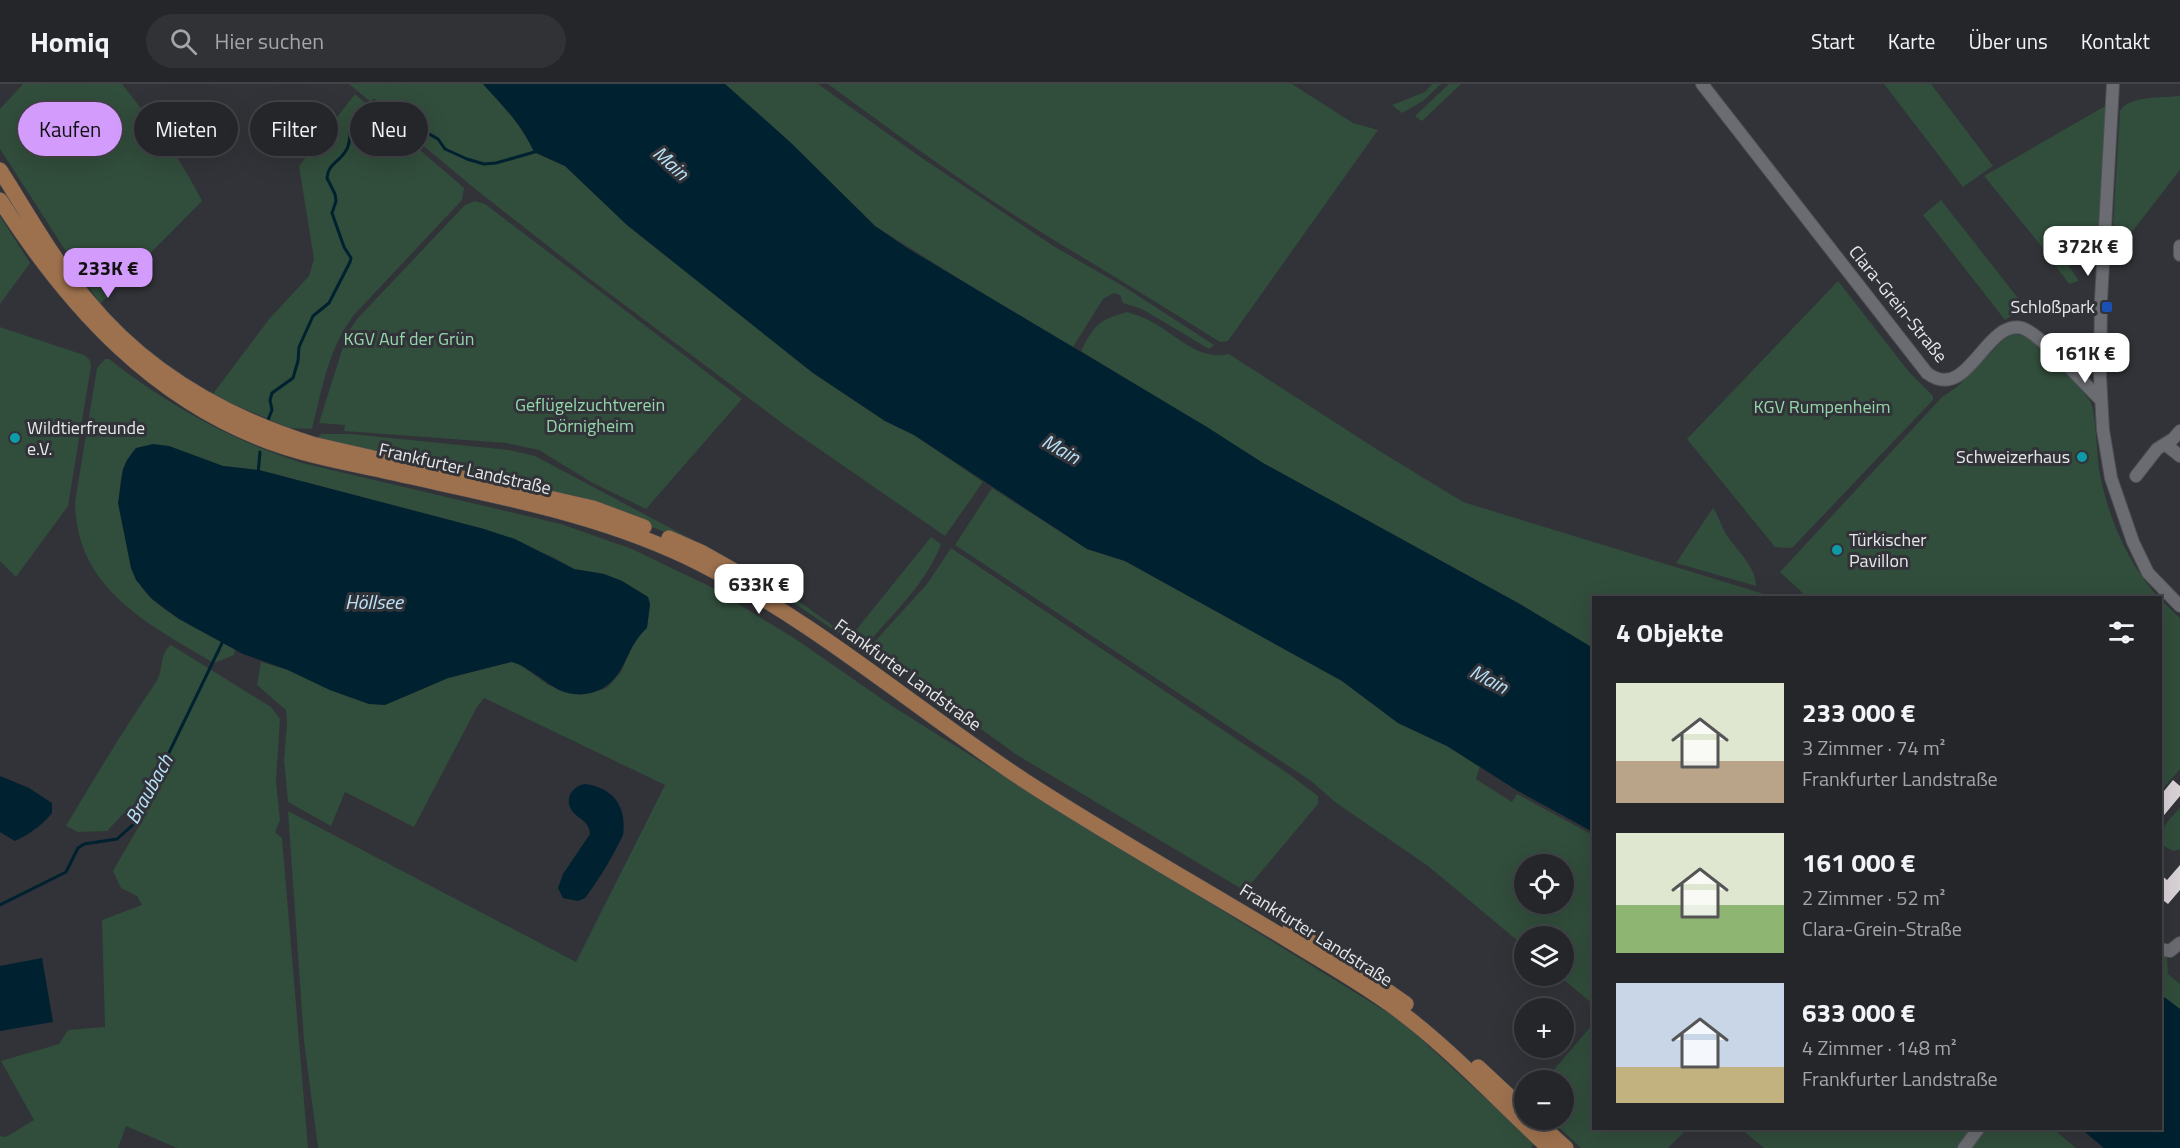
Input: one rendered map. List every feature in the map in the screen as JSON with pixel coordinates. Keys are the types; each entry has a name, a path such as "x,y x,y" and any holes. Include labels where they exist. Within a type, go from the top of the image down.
{"main road":[{"name":"Frankfurter Landstraße","path":"0,170 87,301 135,348 203,398 243,419 312,444 593,508 682,543 738,572 823,626 1032,774 1390,992 1430,1024 1514,1101"},
{"name":"Frankfurter Landstraße","path":"0,200 40,260 87,318 146,372 213,416 255,436 311,455 559,510 606,524 668,548 726,577 806,626 1029,784 1393,1006 1550,1148"},
{"path":"1546,1130 1566,1148"}],"street":[{"name":"Clara-Grein-Straße","path":"1702,84 1927,373 1938,379 1953,379 1999,335 2010,329 2018,328 2034,336 2101,400"},
{"path":"2112,84 2102,300 2101,400 2111,478 2129,533 2148,573 2180,606"},
{"path":"2180,246 2180,255"},
{"path":"2136,476 2157,449 2180,430"},
{"path":"2165,444 2180,456"},
{"path":"1964,1148 1978,1130"}],"green space":[{"path":"23,84 122,84 136,102 134,102 134,156 176,156 202,201 100,304 0,149 0,109"},
{"path":"349,84 483,84 518,124 534,152 565,166 627,225 813,373 885,421 914,435 983,482 945,536 790,429 590,279 428,150 428,102 371,102"},
{"path":"725,84 818,84 919,156 1055,247 1123,286 1214,345 1209,349 1142,309 1123,303 1120,295 1114,293 1103,299 1073,347 1023,319 875,226 790,142"},
{"path":"828,84 1292,84 1353,123 1378,130 1228,341 1220,342 998,205"},
{"path":"1432,84 1441,84 1423,101 1402,113 1392,105 1425,92"},
{"path":"1449,84 1461,84 1422,121 1415,116"},
{"path":"1884,84 1931,84 1993,166 1963,187"},
{"path":"355,94 364,102 350,102 350,156 427,156 464,188 462,200 353,316 344,329 327,370 312,429 289,428 212,395 270,318 309,276 314,259 299,166 307,156 338,156 338,116"},
{"path":"2180,96 2180,170 2111,259 2120,111 2131,102 2139,100"},
{"path":"2107,105 2099,254 2094,267 2066,227 2049,236 2079,281 2069,284 1984,176"},
{"path":"1941,200 2025,307 2005,320 1923,215"},
{"path":"475,201 485,204 742,399 646,509 591,482 539,450 506,443 344,431 345,425 319,423 347,334 357,319 465,205"},
{"path":"0,216 30,263 0,304"},
{"name":"KGV Rumpenheim","path":"1838,281 1909,372 1933,396 1933,400 1792,548 1775,547 1687,439"},
{"path":"1127,312 1151,321 1199,351 1218,355 1229,354 1463,502 1771,596 1592,596 1592,647 1518,603 1263,463 1081,351 1094,329 1110,318"},
{"path":"0,327 84,355 90,360 91,366 68,506 16,577 0,561"},
{"name":"Schloßpark","path":"2013,334 2025,336 2032,341 2090,401 2095,423 2099,469 2107,503 2128,553 2157,596 1806,596 1780,572 1942,397 1958,386 2004,339"},
{"path":"105,359 109,359 131,376 201,420 275,454 302,463 561,524 632,549 709,586 797,640 895,708 1390,1014 1408,1027 1514,1125 1514,1130 1520,1130 1534,1143 1531,1148 318,1148 304,1041 288,811 576,962 665,785 484,698 477,707 414,827 345,792 331,826 288,802 284,760 286,710 257,685 261,662 288,670 330,690 369,704 404,697 448,678 511,662 519,664 548,685 581,695 608,687 621,672 633,643 647,627 650,604 648,597 622,581 604,574 574,569 553,557 484,529 259,470 223,466 185,452 136,448 123,470 120,482 120,507 136,574 146,593 161,607 235,649 234,655 214,663 141,618 102,581 88,558 79,532 75,502 97,368"},
{"path":"321,434 351,434 509,450 535,456 772,582 850,638 847,639 769,586 674,536 632,519 320,442 318,437"},
{"path":"992,488 1087,549 1125,561 1342,681 1398,723 1447,746 1480,767 1476,779 1512,802 1517,794 1592,834 1592,1003 1571,986 1574,986 1574,926 1514,926 1514,938 1428,866 1335,802 1311,781 955,545"},
{"path":"1713,508 1726,534 1753,572 1756,586 1676,563"},
{"path":"931,537 941,544 928,571 871,640 861,642 852,635"},
{"path":"951,548 1286,772 1318,796 1318,804 1245,891 1017,755 869,648 927,584"},
{"path":"2162,601 2180,618 2180,769 2162,790"},
{"path":"171,645 271,707 280,719 276,781 280,820 275,832 282,838 308,1148 177,1148 126,1126 118,1148 0,1148 0,1136 6,1137 34,1120 1,1061 59,1044 68,1030 105,1027 102,920 142,905 137,896 121,888 113,871 146,814 128,809 107,831 78,832 66,826 156,682 165,652"},
{"path":"2180,808 2180,849 2173,851 2164,846 2162,836 2165,826"},
{"path":"2162,955 2167,956 2168,974 2180,984 2180,1009 2162,996"},
{"path":"1592,1025 1592,1130 1686,1130 1668,1148 1581,1148 1562,1130 1574,1130 1574,1070 1554,1070 1564,1058 1574,1058 1574,1046"},
{"path":"1742,1130 1971,1130 1958,1148 1764,1148"},
{"path":"1983,1130 2054,1130 2076,1148 1968,1148"}],"water":[{"name":"Main","path":"483,84 725,84 790,142 875,226 907,248 1207,427 1263,463 1518,603 1592,647 1592,831 1518,791 1447,746 1398,723 1342,681 1125,561 1087,549 914,435 885,421 813,373 627,225 565,166 534,152 518,124"},
{"name":"Höllsee","path":"153,444 169,446 223,466 259,470 515,539 574,569 604,574 622,581 648,597 650,604 647,628 639,636 612,682 591,693 563,692 517,663 511,662 448,678 385,705 369,704 330,690 288,670 243,654 179,619 152,599 136,580 131,568 118,503 123,469 127,460 136,448"},
{"path":"0,776 29,788 52,803 52,813 48,818 26,836 15,841 0,832"},
{"path":"585,784 604,790 616,800 624,825 623,835 606,868 585,898 578,901 563,898 558,888 563,874 590,834 586,823 573,812 569,803 570,794 580,785"},
{"path":"42,958 53,1022 0,1031 0,966"},
{"path":"2162,996 2180,1009 2180,1148 2104,1148 2082,1130 2162,1130"}],"building":[{"path":"2173,780 2180,786 2180,796 2162,818 2162,794"},
{"path":"2180,865 2180,890 2168,904 2162,900 2162,876 2167,880"}],"waterway":[{"name":"Braubach","path":"268,420 272,410 270,400 272,393 293,378 299,347 313,316 329,303 350,262 351,258 344,247 332,213 336,201 327,178 331,167 347,148 351,125 357,114 374,101 397,107 415,119 424,131 438,139 445,149 484,164 496,163 538,151"},
{"path":"258,474 260,452"},
{"name":"Braubach","path":"0,905 66,872 78,848 84,844 117,839 135,823 224,639"}],"place":[{"name":"Schloßpark","path":"2107,307"},
{"name":"Wildtierfreunde e.V.","path":"15,438"},
{"name":"Schweizerhaus","path":"2082,457"},
{"name":"Türkischer Pavillon","path":"1837,550"}],"park label":[{"name":"KGV Auf der Grün","path":"409,339"},
{"name":"Geflügelzuchtverein Dörnigheim","path":"590,415"}]}
